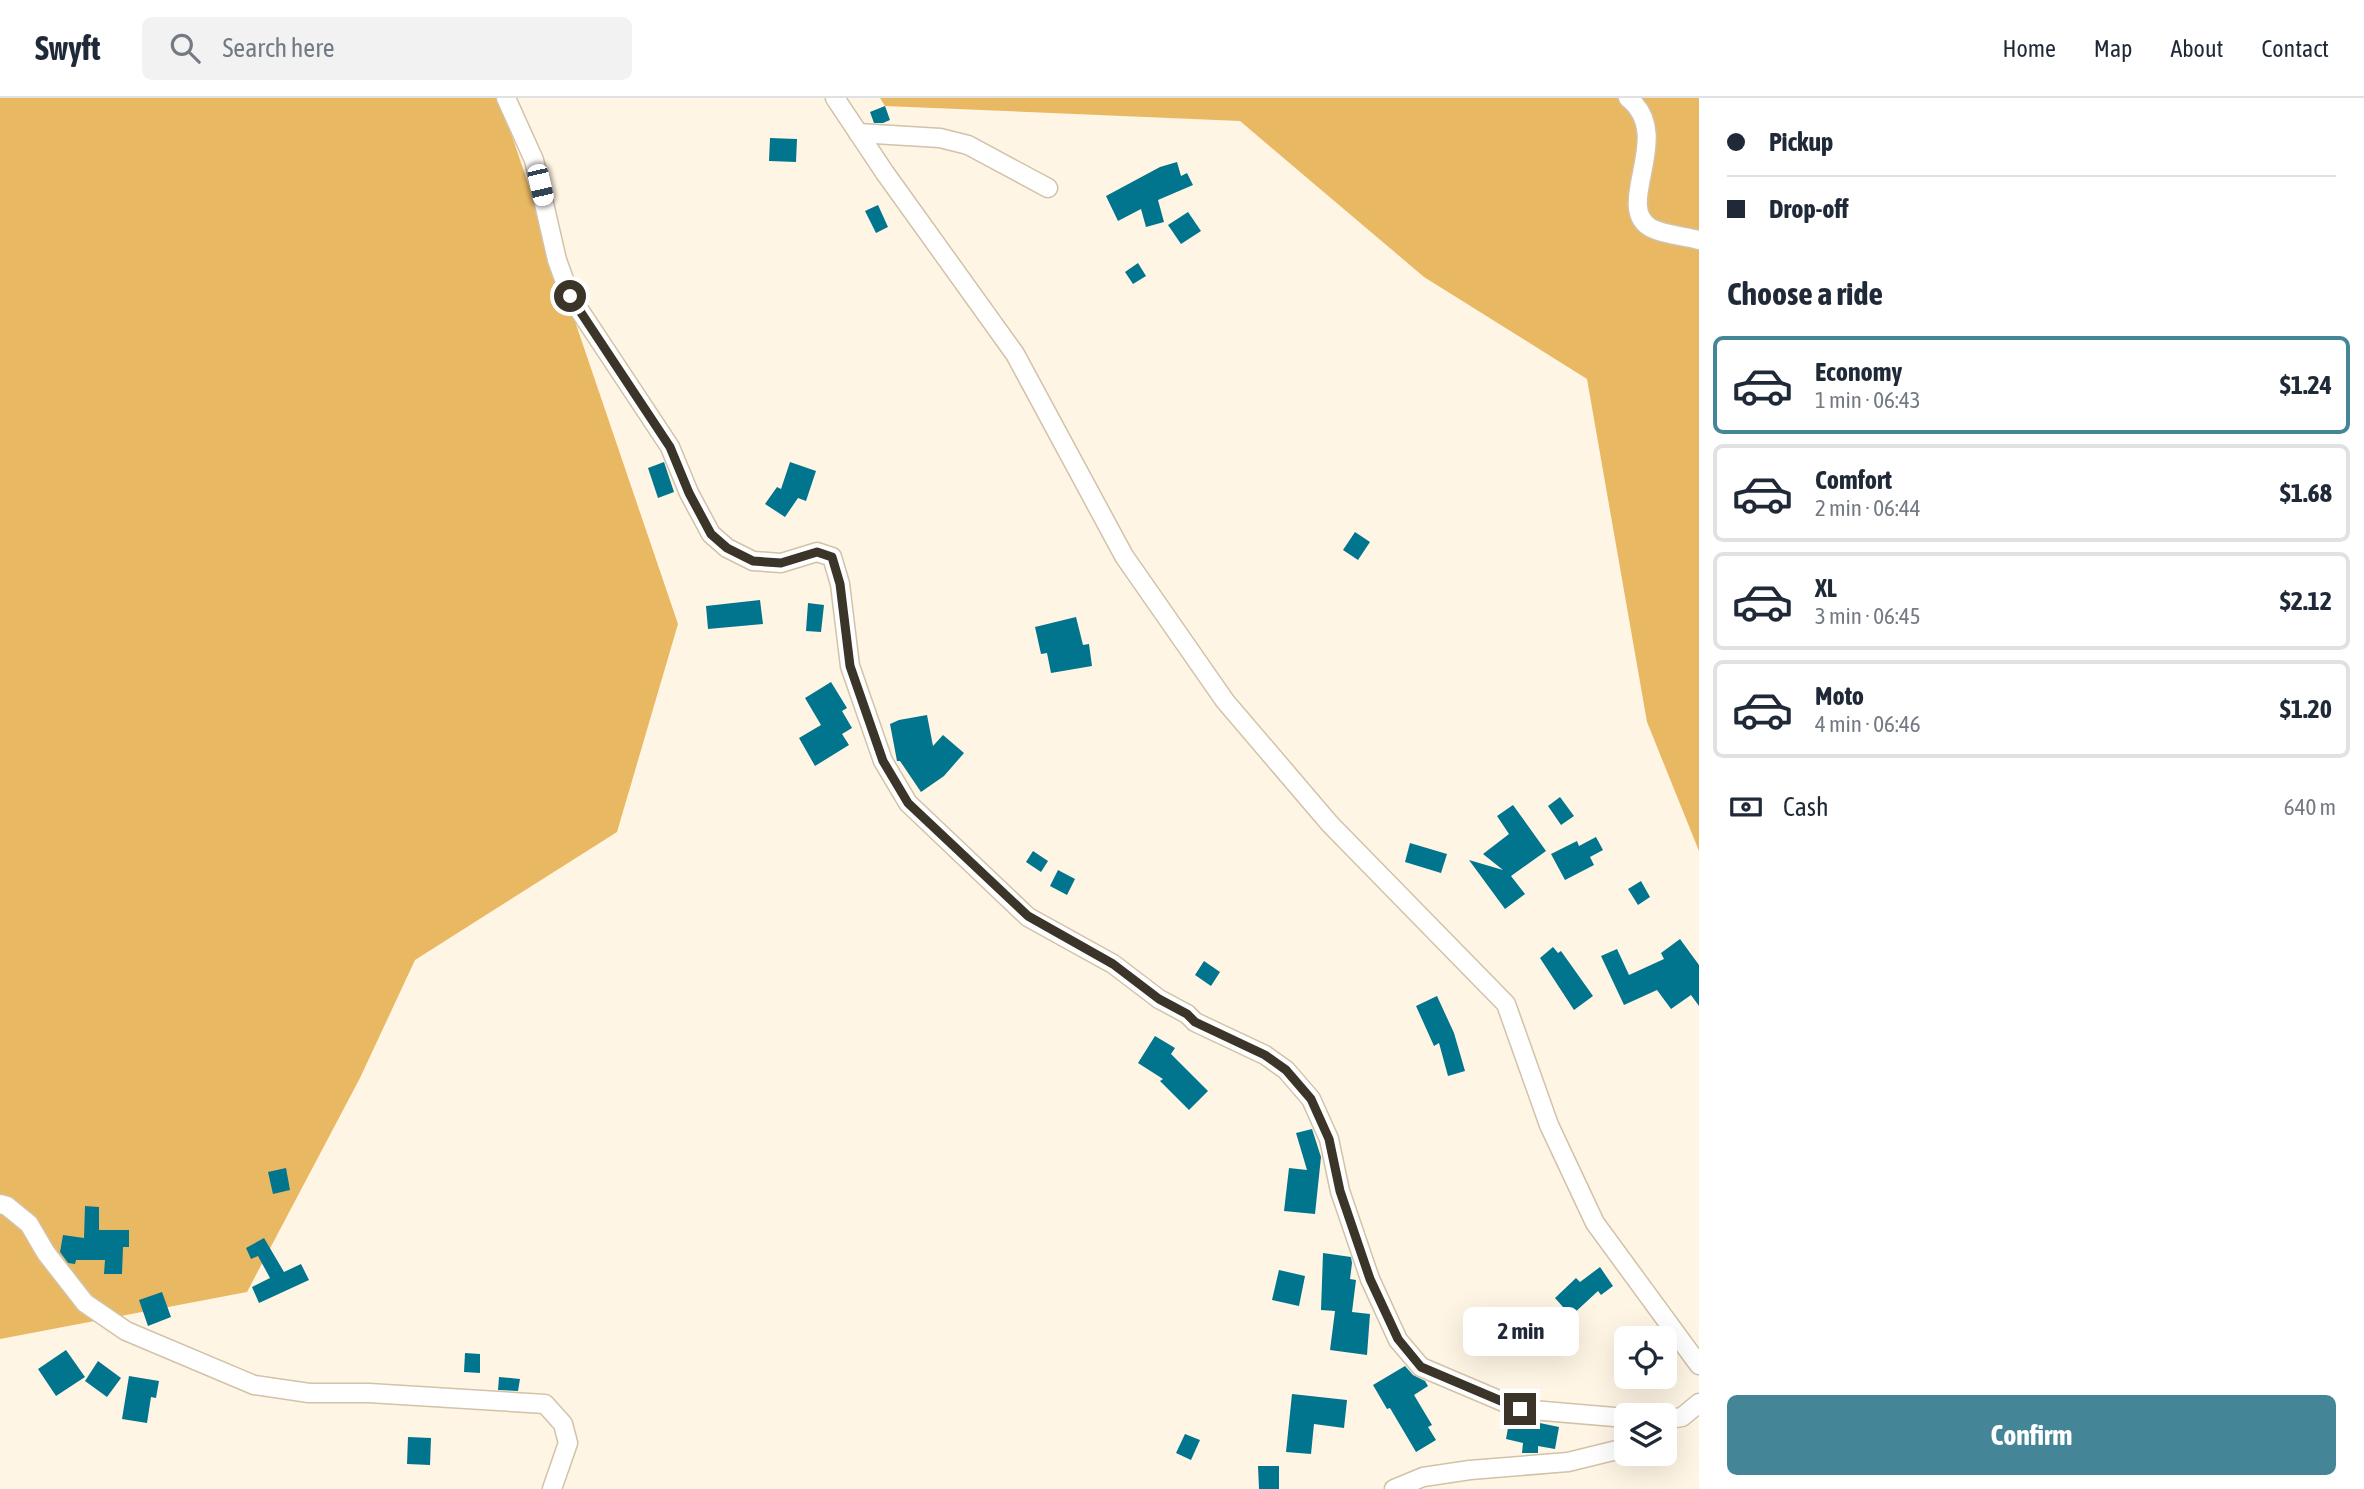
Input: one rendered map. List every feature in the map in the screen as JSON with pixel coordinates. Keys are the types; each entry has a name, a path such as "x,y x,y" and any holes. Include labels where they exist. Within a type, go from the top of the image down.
{"street":[{"path":"506,98 534,160 556,260 570,296 670,447 689,493 711,534 727,548 753,561 781,563 817,552 832,557 840,584 850,666 883,761 908,803 1028,916 1113,964 1195,1022 1265,1055 1286,1070 1311,1099 1329,1139 1340,1191 1370,1279 1398,1339 1421,1367 1520,1409 1614,1417"},
{"path":"835,98 1015,354 1124,556 1225,701 1330,824 1506,1004 1549,1125 1595,1223 1699,1365"},
{"path":"1628,98 1639,111 1647,134 1648,146 1637,204 1639,214 1652,228 1699,240"},
{"path":"858,133 940,138 968,145 1048,188"},
{"path":"0,1204 7,1206 29,1224 46,1253 85,1303 126,1331 254,1385 309,1393 369,1393 545,1404 563,1424 568,1443 552,1489"},
{"path":"1677,1418 1682,1417 1699,1403"},
{"path":"1394,1489 1423,1477 1470,1469 1568,1462 1614,1451"}],"shaded area":[{"path":"0,98 499,98 678,624 617,832 415,960 360,1078 247,1292 0,1339"},
{"path":"880,98 1699,98 1699,851 1647,722 1587,379 1424,277 1240,121 885,106"}],"building":[{"path":"885,106 890,120 874,123 870,112"},
{"path":"770,138 797,139 796,162 769,161"},
{"path":"1177,162 1181,176 1187,173 1193,185 1158,200 1164,222 1146,227 1141,209 1118,221 1106,196 1160,167"},
{"path":"878,205 888,227 876,233 865,211"},
{"path":"1188,212 1201,231 1181,244 1168,225"},
{"path":"1138,263 1146,276 1133,284 1125,272"},
{"path":"664,462 674,492 658,498 648,468"},
{"path":"790,462 816,471 806,501 798,498 785,517 765,504 777,487 781,489"},
{"path":"1355,532 1370,542 1358,560 1343,550"},
{"path":"760,600 763,624 708,629 706,606"},
{"path":"808,603 824,605 821,632 806,631"},
{"path":"1076,617 1083,645 1089,644 1092,666 1051,673 1047,653 1041,654 1035,627"},
{"path":"831,682 847,708 842,711 852,728 842,734 849,745 815,766 799,738 821,725 805,698"},
{"path":"927,715 933,746 943,735 964,753 944,776 921,792 900,761 897,761 890,724"},
{"path":"1560,797 1574,816 1561,825 1548,806"},
{"path":"1513,805 1546,851 1511,876 1525,894 1505,909 1469,860 1503,870 1483,854 1509,834 1497,816"},
{"path":"1596,837 1603,850 1590,857 1594,865 1565,880 1551,854 1577,841 1579,846"},
{"path":"1410,843 1447,854 1441,873 1405,862"},
{"path":"1033,851 1048,861 1041,872 1026,862"},
{"path":"1058,870 1075,879 1067,895 1050,886"},
{"path":"1641,881 1650,897 1638,905 1628,889"},
{"path":"1680,939 1699,965 1699,1006 1691,995 1671,1009 1657,990 1624,1005 1601,956 1617,949 1629,975 1664,959 1661,953"},
{"path":"1553,947 1558,953 1561,951 1593,996 1574,1010 1540,958"},
{"path":"1204,961 1220,972 1211,986 1195,975"},
{"path":"1437,996 1454,1033 1465,1071 1448,1076 1439,1043 1434,1046 1416,1006"},
{"path":"1155,1036 1175,1048 1171,1054 1208,1091 1189,1110 1160,1081 1163,1079 1138,1063"},
{"path":"1312,1129 1321,1157 1315,1214 1284,1211 1289,1168 1307,1170 1296,1133"},
{"path":"286,1168 290,1190 273,1194 268,1172"},
{"path":"85,1206 99,1207 99,1230 129,1230 129,1247 123,1247 122,1274 104,1274 105,1260 76,1260 75,1264 68,1263 60,1252 63,1235 84,1238"},
{"path":"264,1238 284,1272 301,1264 309,1280 259,1303 252,1287 270,1278 258,1256 251,1259 246,1248"},
{"path":"1323,1253 1351,1257 1350,1279 1356,1280 1352,1312 1370,1314 1367,1355 1330,1350 1335,1311 1321,1310"},
{"path":"1600,1267 1613,1286 1601,1295 1598,1291 1571,1316 1555,1298 1576,1278 1580,1282"},
{"path":"1279,1270 1305,1276 1299,1306 1272,1300"},
{"path":"162,1292 171,1317 148,1326 139,1300"},
{"path":"66,1350 85,1377 56,1396 38,1369"},
{"path":"465,1353 480,1354 480,1373 464,1372"},
{"path":"98,1361 121,1378 107,1397 85,1381"},
{"path":"1405,1366 1428,1386 1414,1395 1432,1425 1428,1427 1436,1440 1416,1452 1373,1385"},
{"path":"129,1376 159,1381 156,1398 151,1397 147,1423 122,1419"},
{"path":"499,1377 520,1379 518,1391 498,1390"},
{"path":"1292,1394 1347,1400 1344,1428 1314,1424 1311,1454 1286,1452"},
{"path":"1510,1417 1559,1427 1555,1449 1538,1446 1538,1453 1522,1453 1523,1443 1506,1439"},
{"path":"1185,1434 1200,1440 1191,1460 1176,1453"},
{"path":"408,1437 431,1438 430,1465 407,1464"},
{"path":"1258,1466 1279,1466 1279,1489 1259,1489"}],"route":[{"path":"570,296 670,447 689,493 711,534 727,548 753,561 781,563 817,552 832,557 840,584 850,666 883,761 908,803 1028,916 1113,964 1195,1022 1265,1055 1286,1070 1311,1099 1329,1139 1340,1191 1370,1279 1398,1339 1421,1367 1520,1409"}]}
